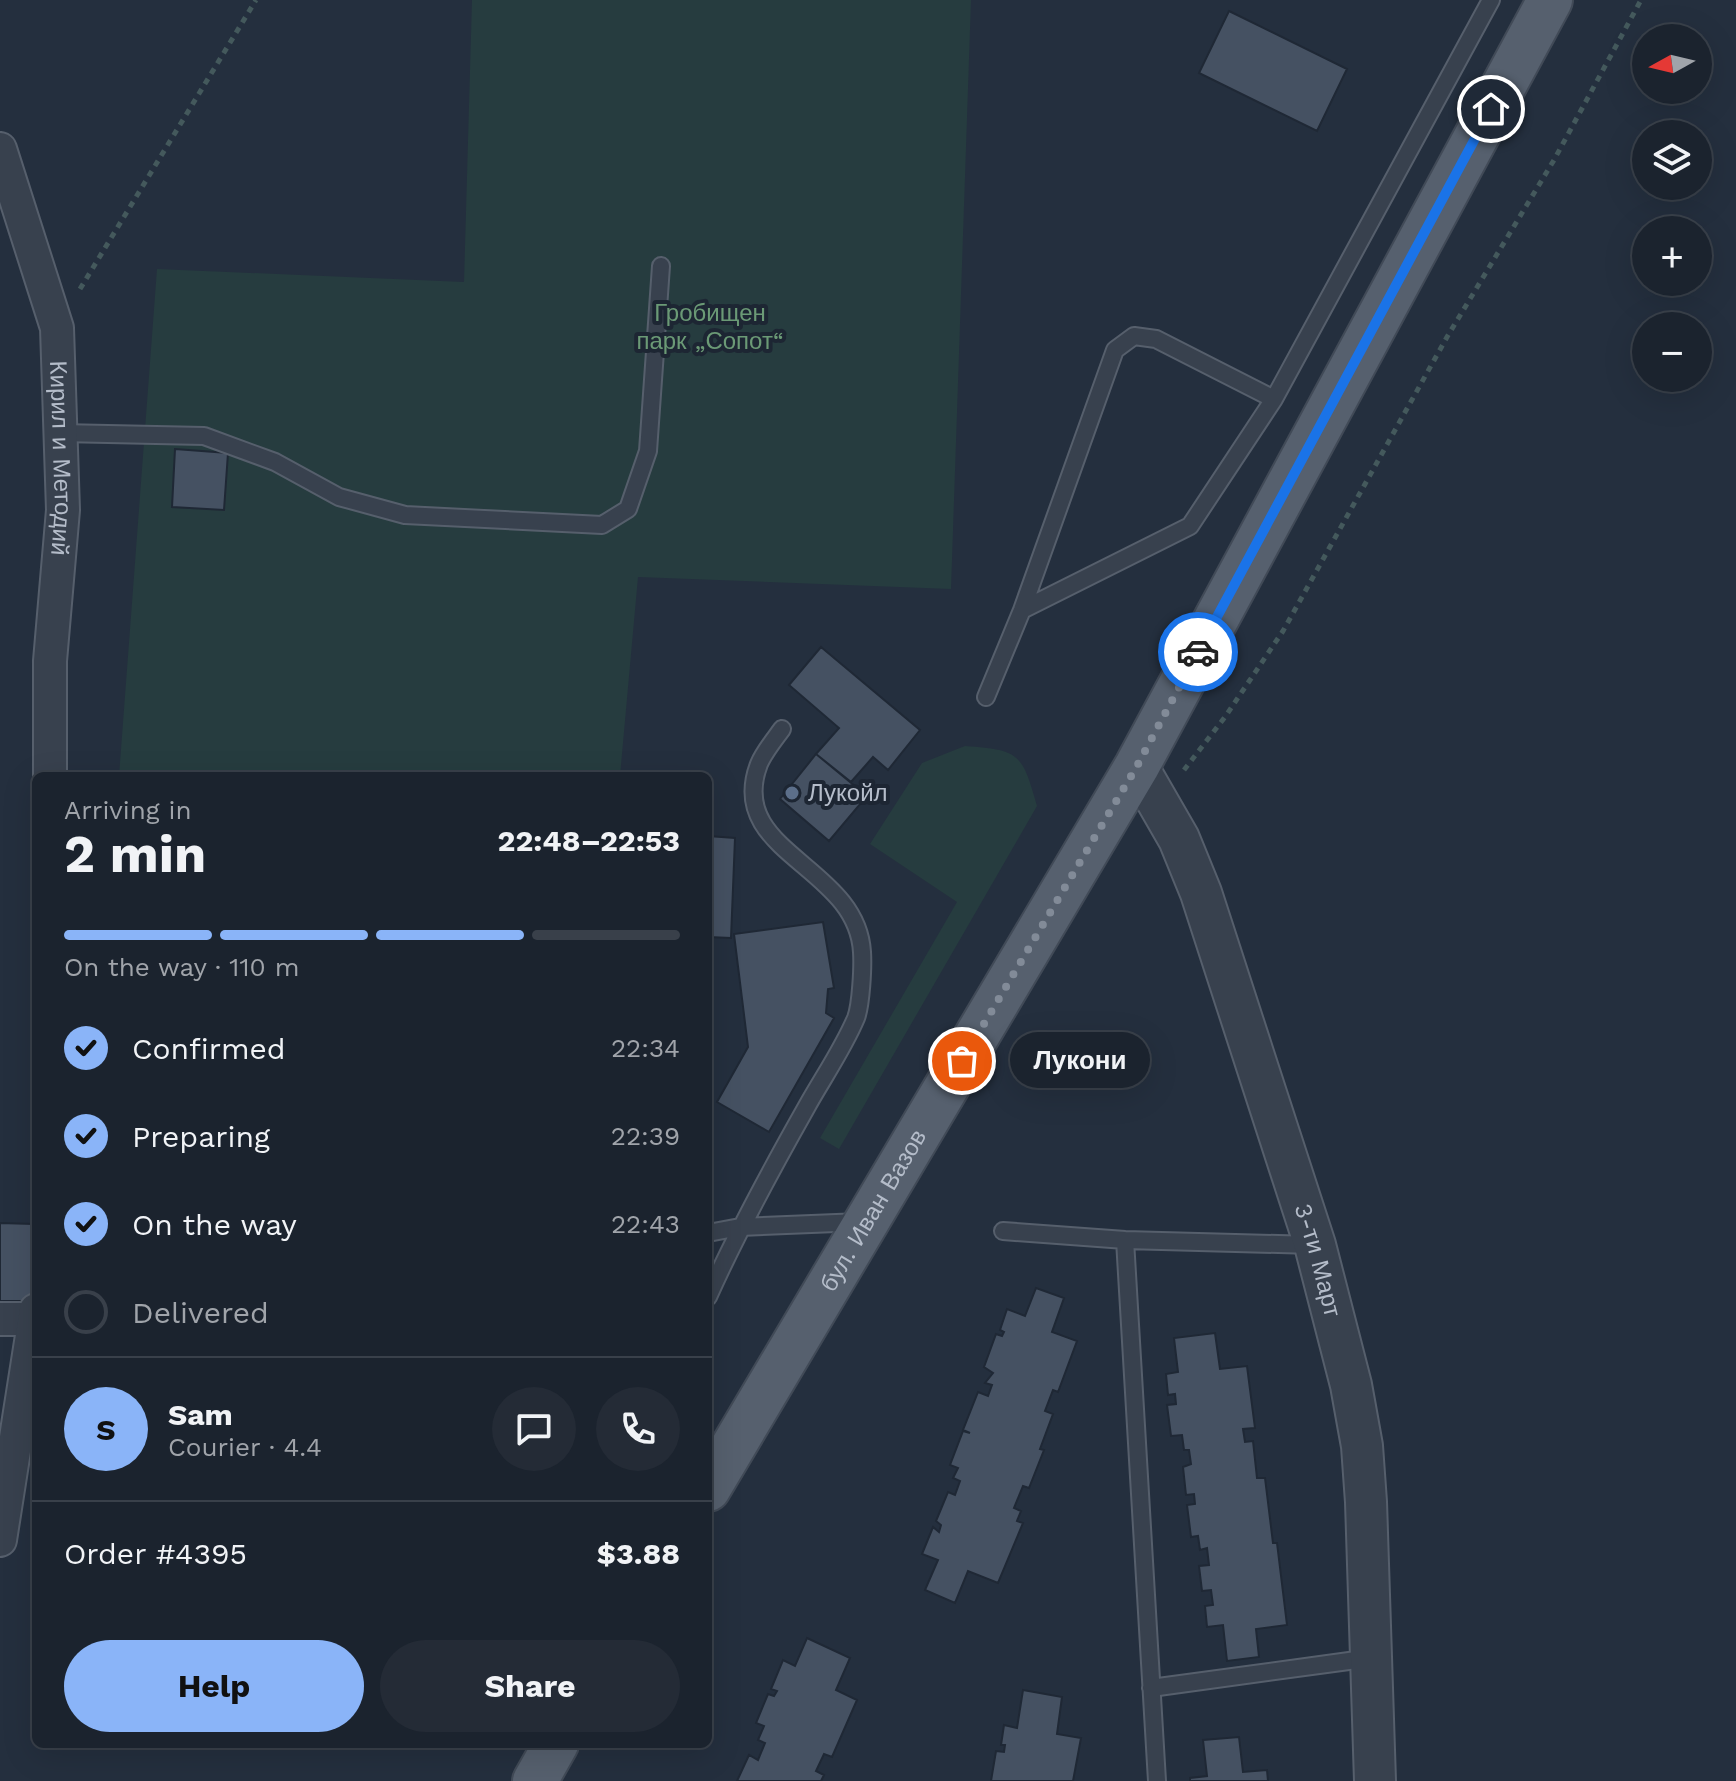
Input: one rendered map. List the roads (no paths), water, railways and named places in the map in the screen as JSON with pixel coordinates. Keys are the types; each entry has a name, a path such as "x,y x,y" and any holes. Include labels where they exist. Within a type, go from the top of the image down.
{"main road":[{"name":"бул. Иван Вазов","path":"712,1482 1137,766 1550,0"},
{"path":"535,1781 554,1748"}],"street":[{"name":"Кирил и Методий","path":"0,149 57,328 63,510 50,661 50,772"},
{"name":"3-ти Март","path":"1137,766 1179,839 1201,893 1315,1245 1351,1385 1362,1446 1375,1781"},
{"path":"0,1319 32,1319"},
{"path":"0,1540 32,1344"}],"lane":[{"path":"1022,610 1190,526 1274,399 1491,0"},
{"path":"60,433 204,436 275,462 339,497 405,515 602,525 628,509 648,451 661,266"},
{"path":"986,697 1022,610 1115,350 1134,336 1156,339 1274,399"},
{"path":"712,1288 740,1227 857,1016 862,951 854,918 834,890 768,834 756,815 752,788 759,762 782,729"},
{"path":"712,1232 740,1227 867,1221"},
{"path":"1003,1231 1125,1240 1315,1245"},
{"path":"1125,1240 1157,1781"},
{"path":"1151,1688 1371,1658"}],"place":[{"name":"Лукойл","path":"792,793"},
{"name":"Лукони","path":"962,1061"}],"park label":[{"name":"Гробищен парк „Сопот“","path":"710,327"}]}
